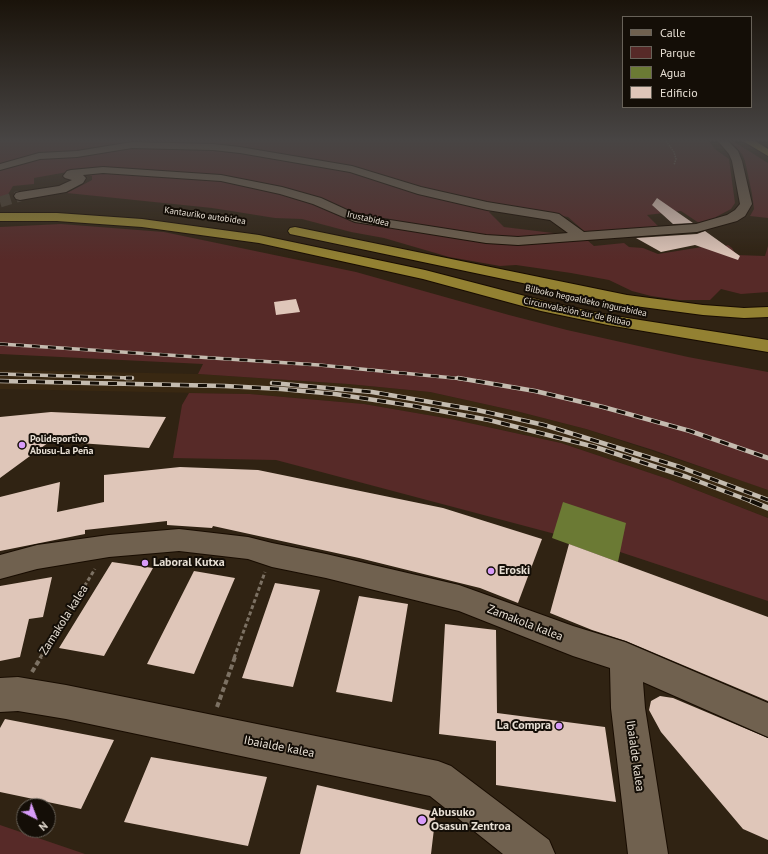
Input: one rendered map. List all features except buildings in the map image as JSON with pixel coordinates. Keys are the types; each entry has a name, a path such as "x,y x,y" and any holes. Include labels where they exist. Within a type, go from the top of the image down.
{"highway":[{"path":"8,203 48,204"},
{"name":"Kantauriko autobidea","path":"0,217 98,219 205,230 295,246 387,267"},
{"path":"282,228 575,290 673,307 724,312 768,312"},
{"name":"Bilboko hegoaldeko ingurabidea","path":"407,255 487,279 599,305 707,324 768,331"},
{"path":"387,267 421,279 594,328 673,345 768,360"},
{"name":"Circunvalación sur de Bilbao","path":"387,267 426,275 547,307 608,320 768,346"}],"street":[{"name":"Irustabidea","path":"20,196 62,189 79,181"},
{"name":"Irustabidea","path":"236,181 282,190 317,201 347,216 375,222 498,240 518,241 697,228 732,218 740,213 746,204 741,181"},
{"path":"389,181 418,190 487,206 554,218 581,236"},
{"name":"Zamakola kalea","path":"0,566 37,557 109,546 179,540 248,548 272,555 326,566 459,598 572,641 626,658 768,720"},
{"name":"Ibaialde kalea","path":"626,658 628,708 648,854"},
{"name":"Ibaialde kalea","path":"9,694 66,702 438,779 535,854"}],"path":[{"name":"Zamakola kalea","path":"9,694 109,546"},
{"path":"208,732 272,555"}],"shaded area":[{"path":"0,370 198,374 348,384 430,392 516,411 586,429 752,484 768,490 768,518 668,479 561,443 451,419 364,404 250,394 0,389"}],"green space":[{"path":"0,181 34,181 34,184 13,186 7,196 0,197"},
{"path":"90,181 732,181 735,203 731,209 716,217 716,219 699,223 681,211 647,215 660,228 594,233 584,231 568,217 501,206 489,212 504,227 569,235 587,240 594,246 624,243 629,247 643,248 658,254 702,247 712,250 728,245 732,248 736,255 765,256 768,246 768,292 741,294 721,289 710,300 679,300 651,296 632,291 609,280 516,265 500,266 449,257 384,238 351,232 302,219 275,218 212,208 67,193"},
{"path":"749,181 768,181 768,218 750,216 754,209"},
{"path":"61,224 164,232 356,272 567,330 688,357 768,372 768,490 653,450 586,429 516,411 430,392 348,384 198,374 203,364 0,354 0,227"},
{"path":"189,393 250,394 364,404 451,419 561,443 668,479 768,518 768,601 608,548 276,460 173,458 182,405"},
{"path":"0,825 16,830 16,838 38,838 85,854 0,854"}],"water":[{"path":"563,502 626,523 618,562 552,538"}],"tunnel":[{"path":"0,202 20,196"}],"railway":[{"path":"0,344 319,365 464,379"},
{"path":"0,374 132,378 126,378"},
{"path":"458,378 464,379"},
{"path":"464,379 535,391 603,407 690,431 768,458"},
{"path":"0,381 225,386 281,389 335,394 414,406 489,420 595,447 687,477 753,502"},
{"path":"272,383 372,392 477,410 544,425 680,467 768,500"},
{"path":"751,501 768,508"}],"place":[{"name":"Polideportivo Abusu-La Peña","path":"22,445"},
{"name":"Laboral Kutxa","path":"145,563"},
{"name":"Eroski","path":"491,571"},
{"name":"La Compra","path":"559,726"},
{"name":"Abusuko Osasun Zentroa","path":"422,820"}]}
